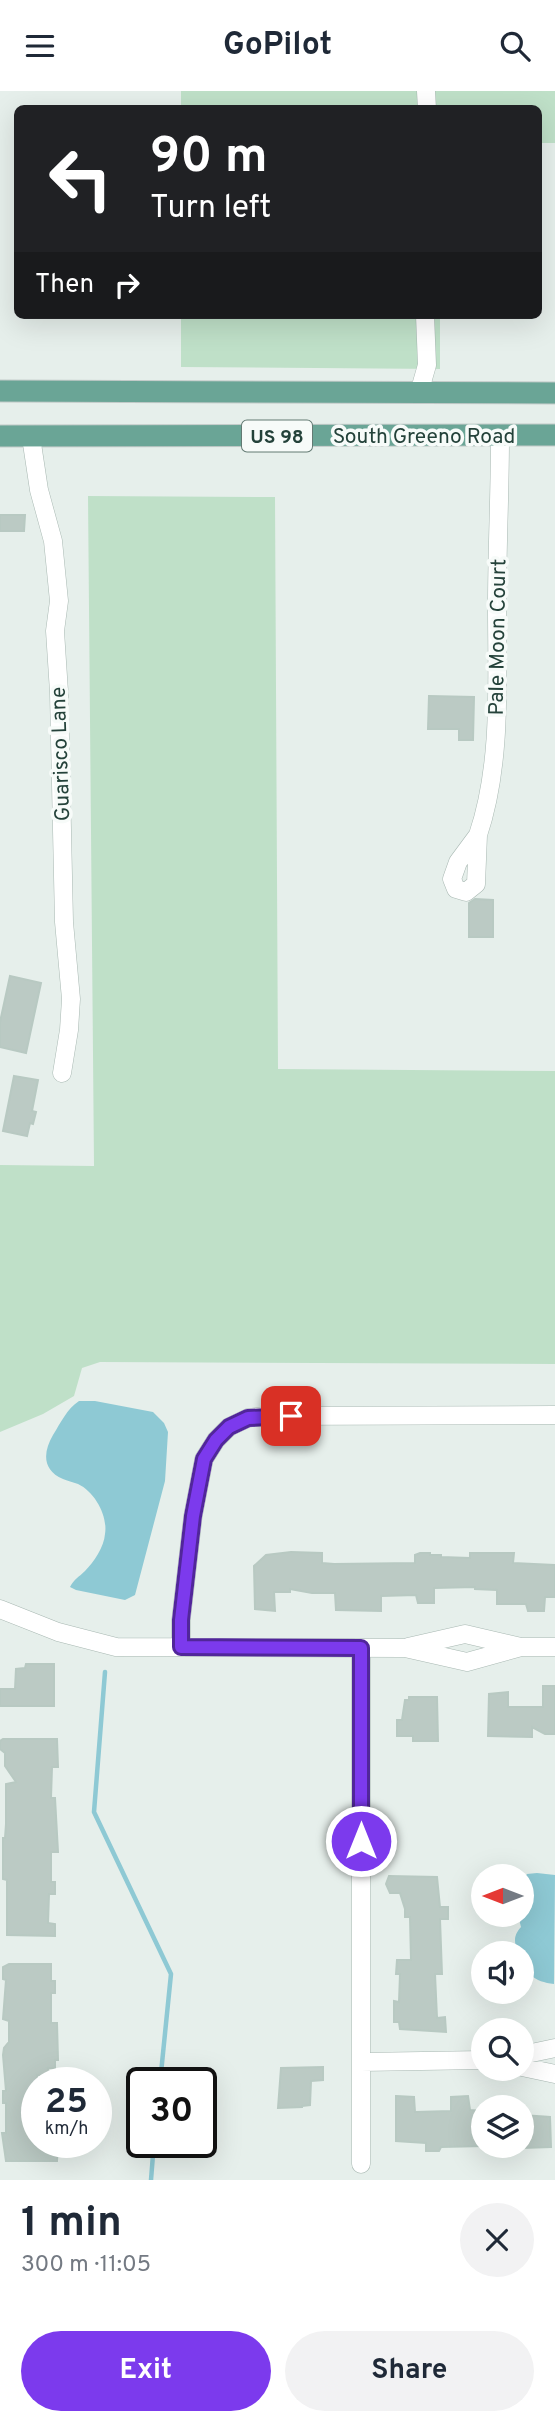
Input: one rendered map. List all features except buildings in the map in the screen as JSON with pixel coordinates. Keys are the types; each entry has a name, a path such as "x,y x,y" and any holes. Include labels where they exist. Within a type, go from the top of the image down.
{"main road":[{"name":"South Greeno Road","path":"0,391 555,393"},
{"name":"South Greeno Road","path":"0,436 555,435"}],"street":[{"path":"416,319 415,365 419,393"},
{"path":"419,393 427,365 425,319"},
{"name":"Pale Moon Court","path":"478,835 488,806 493,776 500,436"},
{"name":"Guarisco Lane","path":"31,437 39,490 54,541 59,601 55,631 65,922 71,999 62,1073"},
{"path":"181,1647 181,1620 193,1516 204,1459 216,1440 229,1427 248,1418 265,1416 555,1415"},
{"path":"0,1609 58,1632 116,1647 405,1648 467,1662 522,1647"},
{"path":"405,1648 458,1633 522,1647 555,1647"},
{"path":"361,1648 361,2164"},
{"path":"534,2052 555,2048"},
{"path":"361,2062 471,2060"},
{"path":"534,2070 555,2074"}],"green space":[{"path":"181,91 555,91 555,143 542,143 542,105 181,105"},
{"path":"181,319 440,319 440,369 181,367"},
{"path":"88,496 275,497 278,1069 555,1071 555,1364 100,1362 82,1368 74,1396 43,1414 0,1432 0,1165 94,1166"}],"water":[{"path":"79,1401 95,1401 153,1412 164,1423 168,1432 165,1481 135,1595 125,1600 70,1587 98,1554 103,1544 105,1527 102,1512 90,1493 78,1484 56,1475 46,1460 47,1448 53,1435"},
{"path":"534,1873 555,1875 554,1984 534,1977 534,1941 515,1941 521,1927 534,1927"}],"waterway":[{"path":"105,1672 94,1812 171,1974 162,2067"},
{"path":"151,2180 153,2158"}],"route":[{"path":"291,1416 248,1418 229,1427 216,1440 204,1459 193,1516 181,1620 181,1647 361,1648 361,1841"}]}
